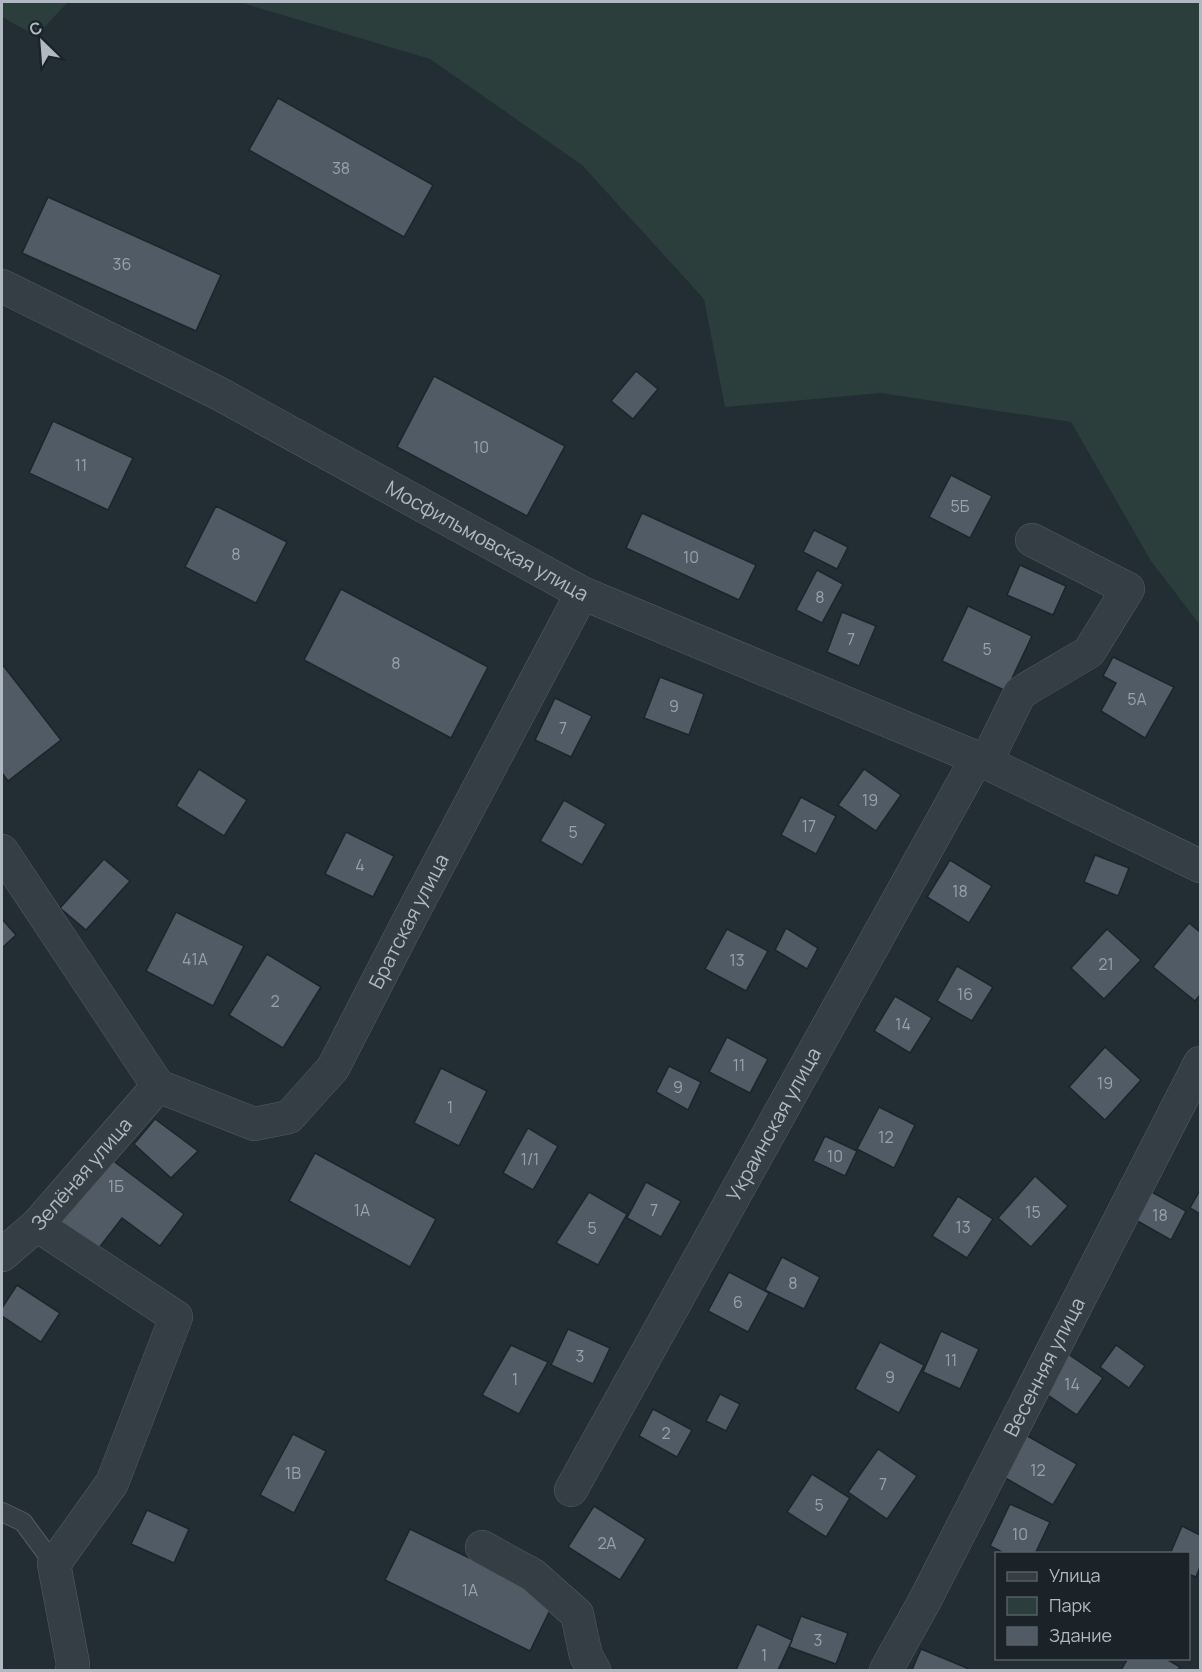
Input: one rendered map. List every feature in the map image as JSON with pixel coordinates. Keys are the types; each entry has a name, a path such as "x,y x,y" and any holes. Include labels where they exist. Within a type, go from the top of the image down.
{"street":[{"name":"Мосфильмовская улица","path":"2,286 218,393 582,593 982,760 1200,866"},
{"path":"982,760 1020,693 1089,652 1128,589 1032,540"},
{"name":"Братская улица","path":"158,1086 254,1124 289,1117 333,1068 582,593"},
{"name":"Украинская улица","path":"571,1491 982,760"},
{"path":"2,851 158,1086"},
{"name":"Весенняя улица","path":"886,1671 924,1602 1200,1063"},
{"name":"Зелёная улица","path":"2,1256 37,1225 158,1086"},
{"path":"37,1225 176,1317 112,1483 54,1564 73,1664 72,1671"},
{"path":"482,1547 533,1575 577,1614 586,1656 594,1671"}],"lane":[{"path":"2,1512 23,1522 54,1564"}],"green space":[{"path":"2,2 68,2 36,36 2,17"},
{"path":"239,2 1200,2 1200,625 1151,561 1071,422 881,393 725,407 704,299 582,165 430,59"}],"building":[{"path":"278,98 433,185 404,237 249,150"},
{"path":"48,197 221,275 196,331 22,253"},
{"path":"636,371 658,389 633,419 611,401"},
{"path":"434,376 565,446 527,516 397,447"},
{"path":"53,421 133,458 108,510 29,473"},
{"path":"951,475 992,496 970,538 929,517"},
{"path":"216,506 287,542 256,603 185,567"},
{"path":"642,513 756,565 739,600 626,548"},
{"path":"814,530 848,547 837,569 803,552"},
{"path":"1020,565 1066,586 1053,615 1007,595"},
{"path":"817,570 843,584 822,623 796,610"},
{"path":"341,589 488,667 451,738 304,660"},
{"path":"968,606 1032,636 1006,691 942,661"},
{"path":"842,612 876,626 859,666 827,652"},
{"path":"1113,657 1174,687 1145,738 1101,711 1116,683 1103,676"},
{"path":"2,664 61,740 8,781 2,773"},
{"path":"660,677 704,694 689,735 644,718"},
{"path":"555,698 592,716 571,757 535,740"},
{"path":"199,769 247,800 224,836 176,806"},
{"path":"864,769 901,795 876,831 838,805"},
{"path":"801,797 836,816 816,854 781,835"},
{"path":"564,800 606,824 582,865 540,841"},
{"path":"346,832 394,856 373,897 325,874"},
{"path":"1095,855 1129,868 1118,896 1084,882"},
{"path":"104,859 130,881 86,930 60,908"},
{"path":"950,860 992,886 969,923 927,897"},
{"path":"176,912 244,946 213,1006 146,971"},
{"path":"2,919 16,935 2,948"},
{"path":"1189,923 1200,932 1200,995 1195,1001 1153,967"},
{"path":"786,928 818,948 807,969 775,950"},
{"path":"727,929 768,951 746,991 705,969"},
{"path":"1107,929 1141,960 1104,999 1071,968"},
{"path":"267,954 321,987 283,1048 229,1015"},
{"path":"957,966 993,987 972,1021 937,1001"},
{"path":"895,996 932,1018 910,1053 874,1031"},
{"path":"727,1037 768,1059 750,1093 709,1072"},
{"path":"1105,1047 1141,1080 1105,1120 1069,1087"},
{"path":"669,1066 701,1082 688,1110 656,1092"},
{"path":"441,1068 487,1091 459,1146 414,1123"},
{"path":"879,1107 915,1125 894,1168 857,1149"},
{"path":"155,1119 198,1151 171,1178 134,1144"},
{"path":"528,1128 558,1146 533,1190 503,1173"},
{"path":"825,1136 857,1151 845,1176 813,1161"},
{"path":"315,1153 436,1219 410,1267 289,1201"},
{"path":"108,1157 184,1214 160,1246 122,1218 95,1253 57,1225"},
{"path":"1035,1176 1068,1206 1031,1247 998,1218"},
{"path":"646,1182 681,1201 661,1237 627,1218"},
{"path":"1200,1190 1200,1214 1190,1208"},
{"path":"1150,1191 1186,1211 1171,1240 1134,1219"},
{"path":"589,1192 627,1214 598,1265 556,1243"},
{"path":"958,1196 993,1219 967,1258 932,1236"},
{"path":"782,1257 820,1277 804,1309 765,1290"},
{"path":"729,1272 769,1293 748,1332 708,1311"},
{"path":"17,1285 60,1313 41,1342 2,1316 2,1308"},
{"path":"568,1329 610,1348 593,1384 551,1365"},
{"path":"941,1331 979,1349 960,1389 923,1372"},
{"path":"880,1342 924,1365 899,1413 855,1389"},
{"path":"511,1345 548,1362 519,1414 482,1395"},
{"path":"1116,1345 1145,1366 1129,1388 1100,1367"},
{"path":"1068,1354 1103,1378 1077,1415 1042,1391"},
{"path":"720,1394 740,1404 726,1431 706,1421"},
{"path":"653,1409 692,1430 677,1457 639,1436"},
{"path":"293,1434 326,1451 294,1513 260,1495"},
{"path":"1024,1434 1077,1464 1053,1505 1000,1475"},
{"path":"878,1449 917,1476 887,1519 848,1492"},
{"path":"812,1474 850,1498 826,1537 787,1512"},
{"path":"1010,1504 1050,1522 1036,1552 1002,1552 990,1546"},
{"path":"594,1506 646,1539 620,1580 568,1547"},
{"path":"147,1510 189,1529 174,1563 131,1544"},
{"path":"1182,1526 1200,1535 1200,1567 1196,1577 1190,1575 1190,1552 1171,1552"},
{"path":"410,1529 555,1600 530,1651 385,1580"},
{"path":"801,1616 848,1633 836,1664 789,1647"},
{"path":"757,1624 792,1640 778,1670 736,1670"},
{"path":"921,1649 967,1668 966,1670 912,1670"},
{"path":"1127,1660 1168,1660 1180,1667 1178,1670 1121,1670"}]}
